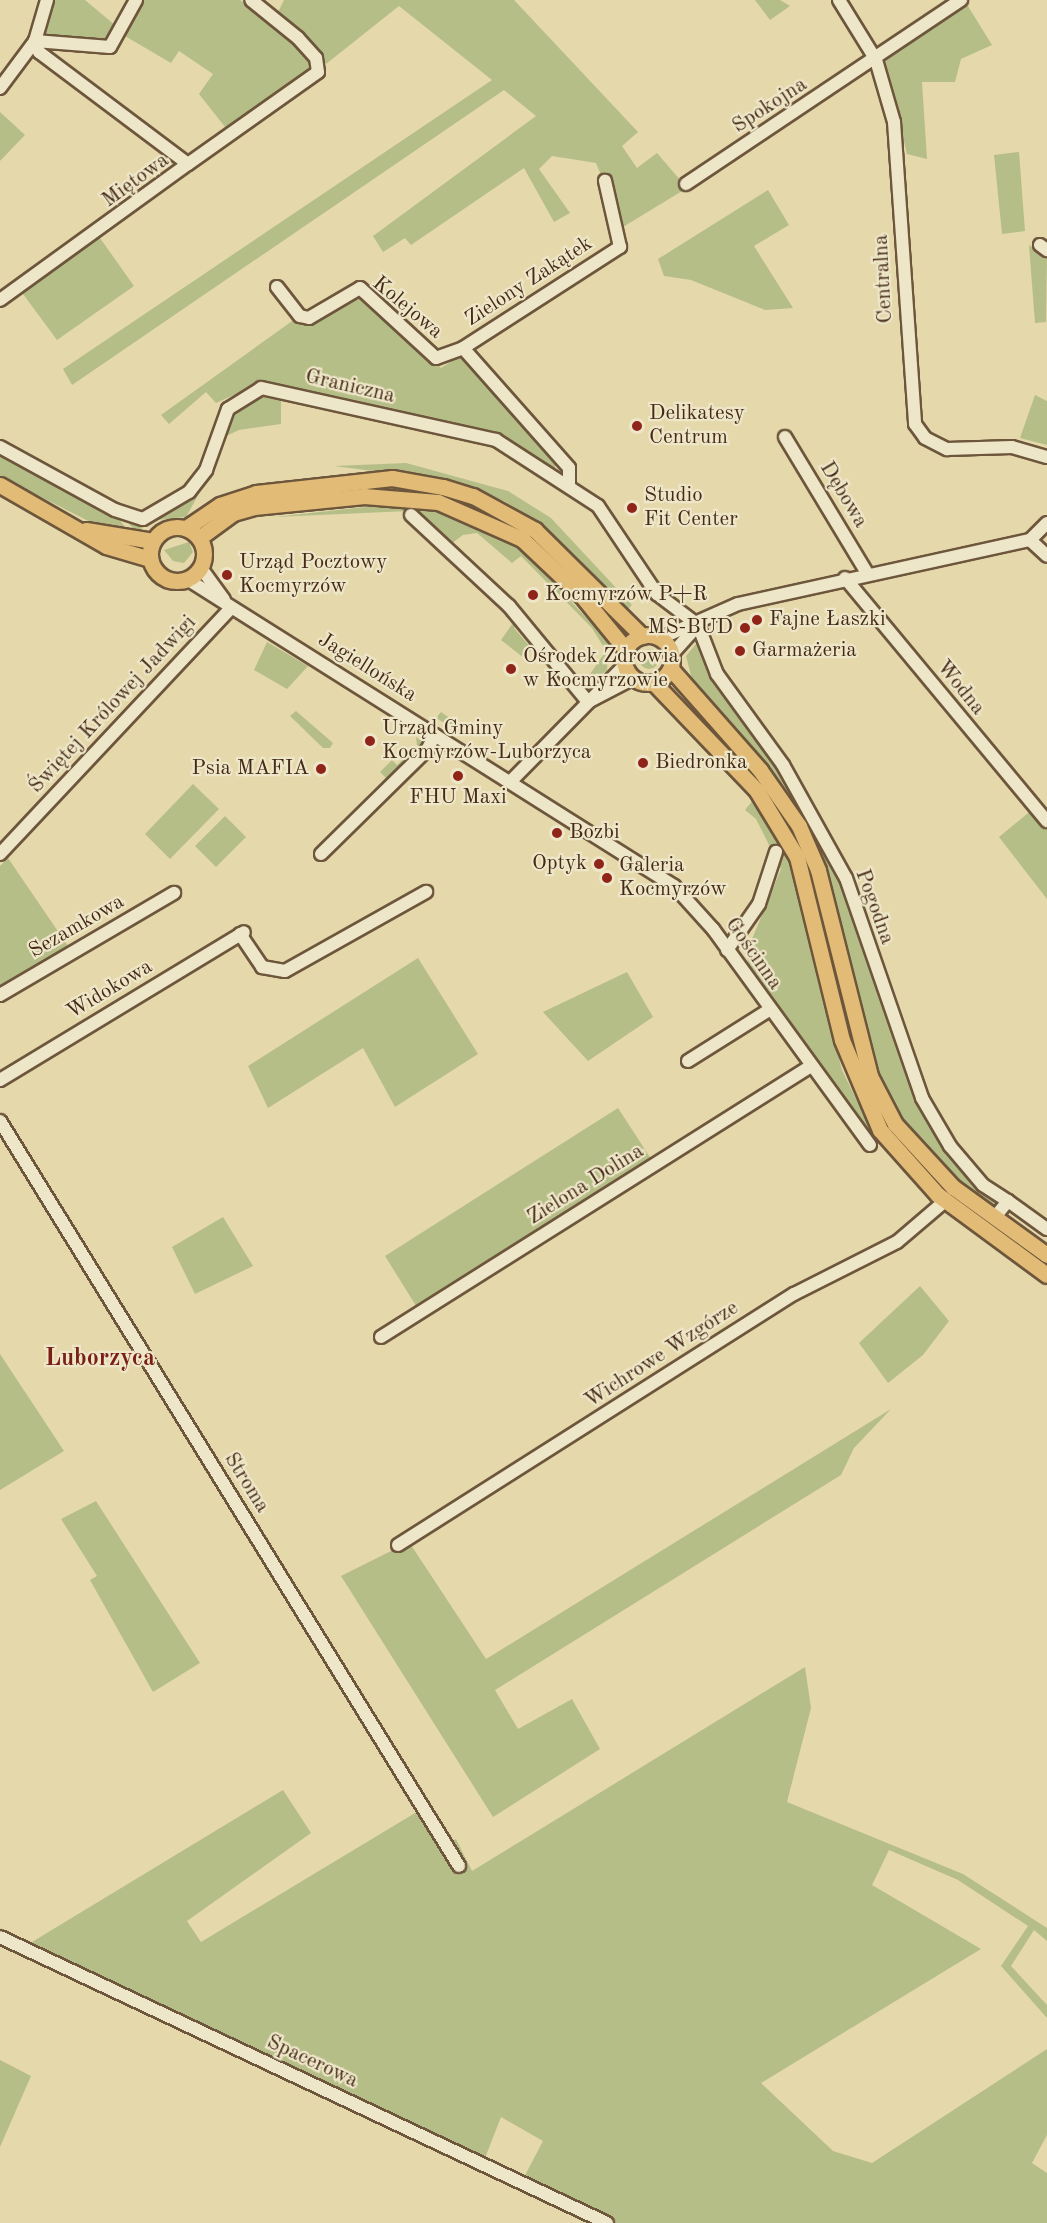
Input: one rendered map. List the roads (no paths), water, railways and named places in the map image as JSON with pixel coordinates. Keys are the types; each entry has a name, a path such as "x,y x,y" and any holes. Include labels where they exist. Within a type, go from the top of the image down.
{"main road":[{"path":"150,560 153,541 169,528 186,528 220,505 256,493 392,478 473,496 535,530 642,636 661,638 671,661 760,771 799,826 818,870 860,1046 886,1109 927,1163 994,1218 1047,1255"},
{"path":"0,485 83,529 106,546 150,560 161,576 187,579 201,568 204,553 200,538 186,528"},
{"path":"200,538 233,513 254,507 364,496 438,502 522,539 582,597 625,657 634,678 653,682 723,752 780,825 810,899 842,1040 867,1107 905,1163 945,1201 1047,1275"},
{"path":"83,529 153,541"},
{"path":"625,657 642,636"},
{"path":"653,682 671,661"}],"street":[{"path":"35,40 110,47 136,0"},
{"path":"188,164 318,72 320,65 280,20 251,0"},
{"name":"Centralna","path":"839,0 876,60 894,122 915,424 925,438 947,448 1012,447 1047,457"},
{"name":"Spokojna","path":"686,184 876,60 961,0"},
{"path":"0,88 35,40 45,1"},
{"name":"Miętowa","path":"0,300 188,164 39,52 35,40"},
{"name":"Zielony Zakątek","path":"463,348 620,247 605,181"},
{"name":"Kolejowa","path":"277,287 300,316 309,318 360,288 436,358 463,348 569,468 568,484"},
{"name":"Graniczna","path":"0,447 115,510 143,519 189,492 206,470 230,406 250,392 273,388 496,440 568,484 621,535 657,594 698,625"},
{"name":"Dębowa","path":"786,437 867,573"},
{"path":"411,515 509,606 588,702"},
{"path":"661,638 698,625 738,604 867,573 1030,540 1047,523"},
{"path":"1030,540 1047,556"},
{"name":"Jagiellońska","path":"201,568 230,609"},
{"name":"Wodna","path":"845,578 1047,821"},
{"name":"Jagiellońska","path":"187,579 230,609 511,782"},
{"name":"Świętej Królowej Jadwigi","path":"0,854 230,609"},
{"path":"671,661 698,625"},
{"name":"Pogodna","path":"698,625 717,674 783,765 846,878 922,1098 950,1146 983,1185 1047,1229"},
{"path":"511,782 588,702 625,657"},
{"path":"588,702 634,678"},
{"path":"321,854 427,750 435,735"},
{"name":"Gościnna","path":"511,782 660,876 693,904 870,1145"},
{"path":"727,950 759,904 776,852"},
{"name":"Widokowa","path":"0,1080 242,933 262,967 285,972 426,892"},
{"name":"Sezamkowa","path":"0,995 174,893"},
{"path":"688,1061 769,1010"},
{"name":"Zielona Dolina","path":"381,1337 811,1066"},
{"name":"Stroma","path":"0,1121 459,1866"},
{"name":"Wichrowe Wzgórze","path":"398,1545 794,1294 897,1242 945,1201"},
{"path":"994,1218 1008,1201"},
{"name":"Spacerowa","path":"0,1937 607,2223"}],"place":[{"name":"Delikatesy Centrum","path":"637,426"},
{"name":"Studio Fit Center","path":"632,508"},
{"name":"Urząd Pocztowy Kocmyrzów","path":"227,575"},
{"name":"Kocmyrzów P+R","path":"533,595"},
{"name":"Fajne Łaszki","path":"757,620"},
{"name":"MS-BUD","path":"745,628"},
{"name":"Garmażeria","path":"740,651"},
{"name":"Ośrodek Zdrowia w Kocmyrzowie","path":"511,669"},
{"name":"Urząd Gminy Kocmyrzów-Luborzyca","path":"370,741"},
{"name":"Biedronka","path":"643,763"},
{"name":"Psia MAFIA","path":"321,769"},
{"name":"FHU Maxi","path":"458,776"},
{"name":"Bozbi","path":"557,833"},
{"name":"Optyk","path":"599,864"},
{"name":"Galeria Kocmyrzów","path":"607,878"}],"district":[{"name":"Luborzyca","path":"100,1360"}]}
